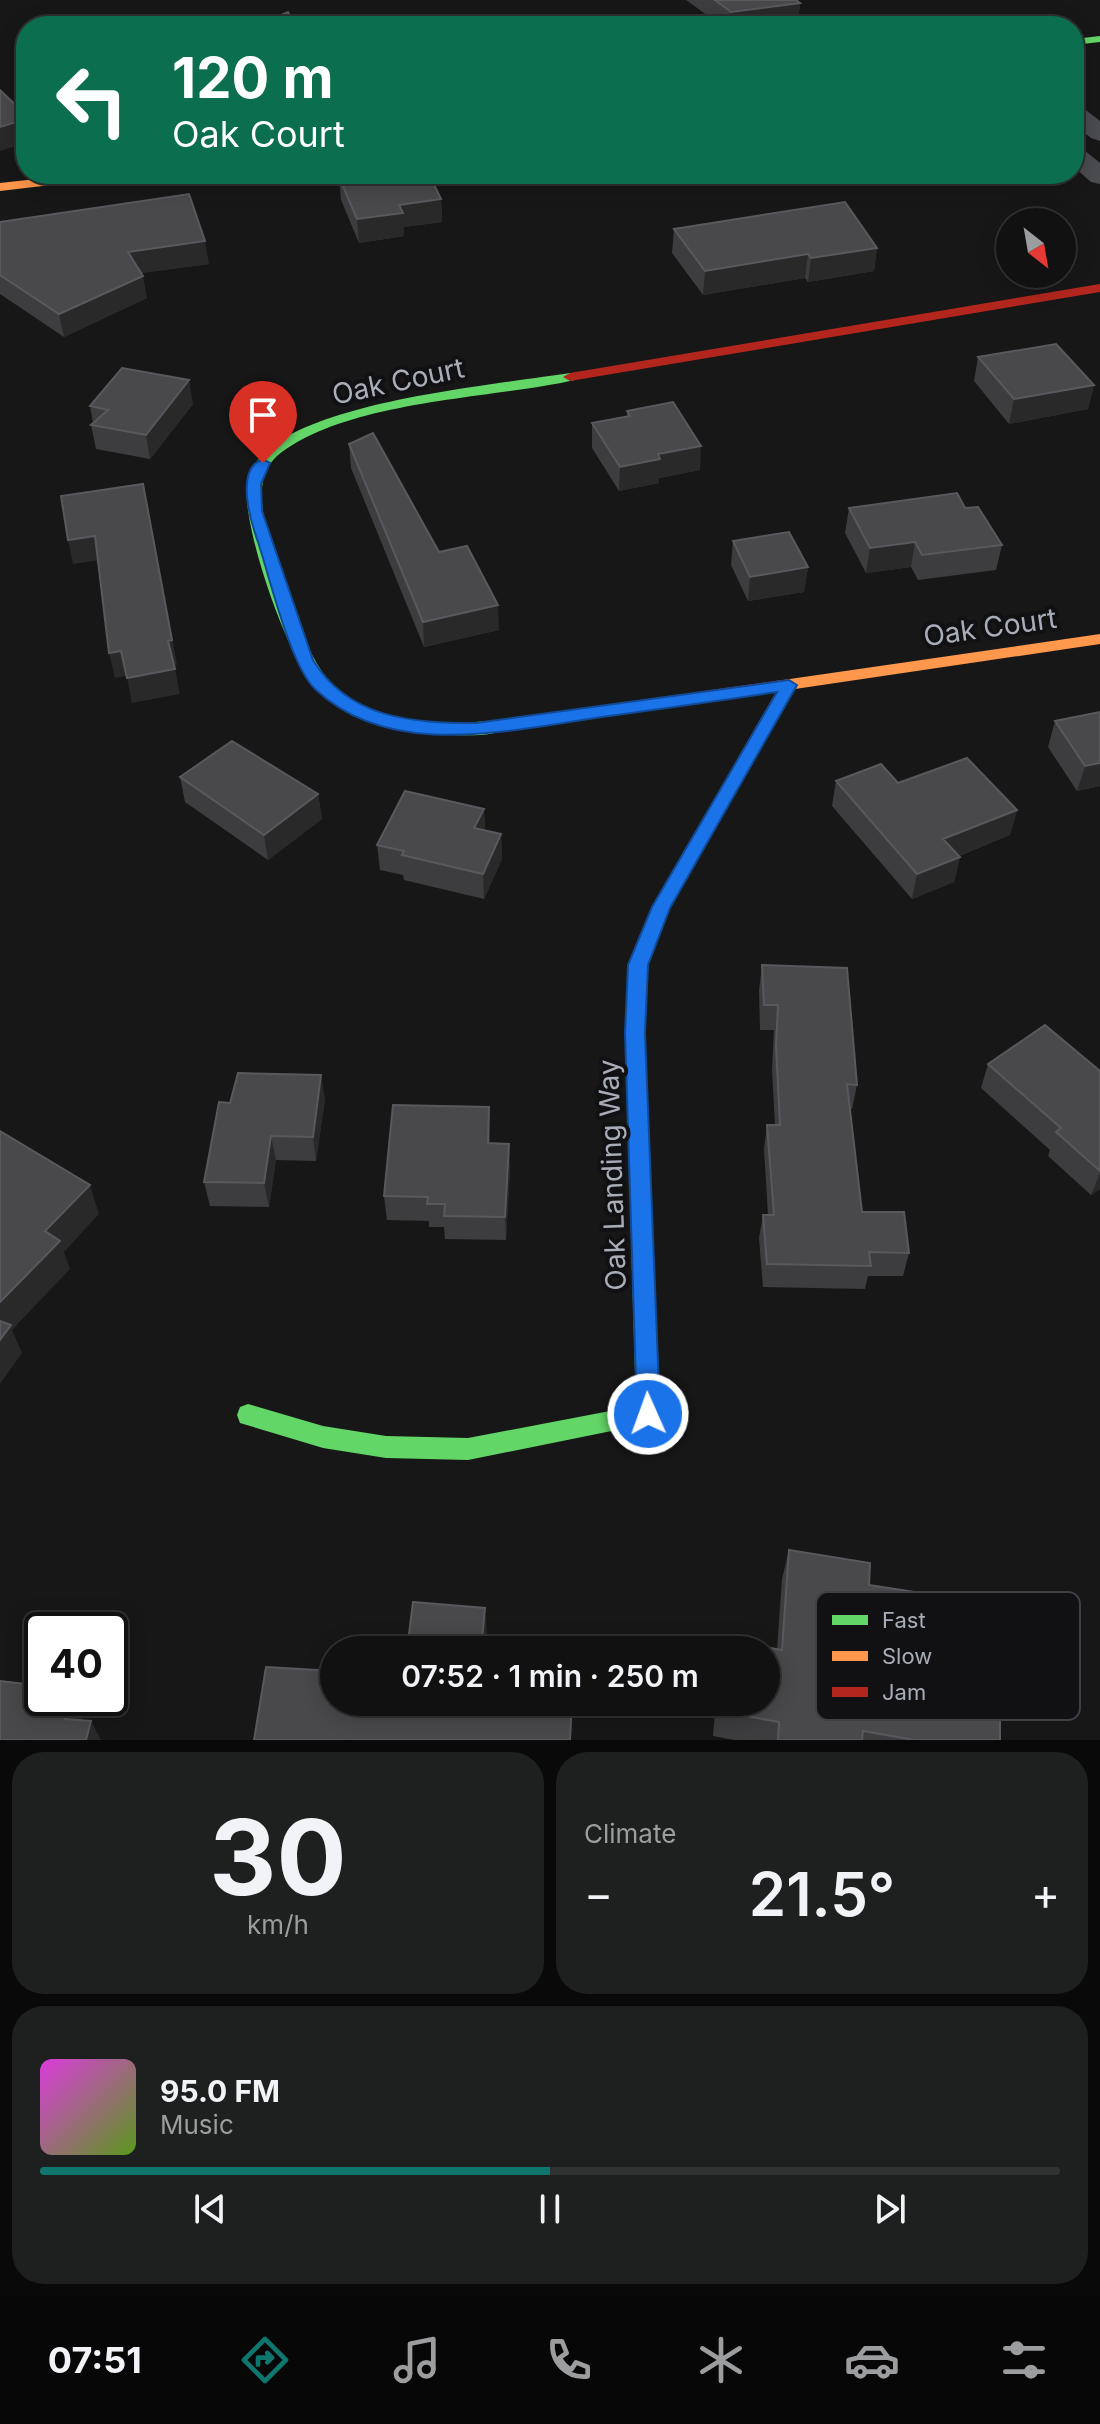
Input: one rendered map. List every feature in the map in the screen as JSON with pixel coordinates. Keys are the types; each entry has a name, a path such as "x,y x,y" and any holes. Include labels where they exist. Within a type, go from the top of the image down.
{"street":[{"path":"1084,121 1100,133"},
{"path":"1084,162 1100,176"},
{"path":"0,187 26,184"},
{"name":"Oak Court","path":"1100,288 383,409 316,429 284,446 263,463 254,484 255,511 305,660 319,684 349,706 386,721 423,729 476,729 1100,639"},
{"name":"Oak Landing Way","path":"248,1415 323,1437 386,1447 468,1449 648,1414 635,1033 638,965 661,907 789,685"}],"building":[{"path":"715,0 796,0 800,3 731,12"},
{"path":"0,90 16,105 16,122 0,127"},
{"path":"342,184 434,184 441,199 399,205 403,213 357,219"},
{"path":"189,194 205,241 128,252 143,276 59,314 0,275 0,222"},
{"path":"845,202 877,248 811,258 808,254 705,271 674,229"},
{"path":"1056,344 1094,385 1014,399 978,357"},
{"path":"122,368 189,380 146,435 91,425 108,410 90,406"},
{"path":"673,402 701,446 658,454 660,459 620,467 592,423 630,416 627,411"},
{"path":"373,433 439,552 467,546 498,605 423,622 349,444"},
{"path":"143,484 175,669 127,678 121,651 109,653 95,536 68,540 61,496"},
{"path":"957,493 965,508 978,507 1002,545 922,555 915,542 870,548 849,508"},
{"path":"789,532 808,567 750,577 733,541"},
{"path":"1100,712 1100,763 1085,766 1055,721"},
{"path":"232,741 318,794 264,835 180,777"},
{"path":"967,758 1017,810 943,839 960,857 917,874 836,781 881,764 898,783"},
{"path":"405,791 484,809 474,828 501,834 483,874 402,855 404,851 377,845"},
{"path":"762,965 847,968 857,1085 847,1084 862,1212 904,1212 909,1253 869,1252 871,1266 767,1264 763,1215 774,1215 767,1125 780,1125 776,1046 778,1005 764,1005"},
{"path":"1045,1025 1100,1071 1100,1171 1056,1132 1061,1128 988,1064"},
{"path":"238,1073 321,1075 313,1137 271,1136 264,1183 204,1182 219,1102 230,1103"},
{"path":"393,1105 489,1107 488,1143 509,1144 505,1217 444,1216 445,1204 427,1204 428,1197 384,1196"},
{"path":"0,1131 90,1185 45,1231 60,1241 0,1302"},
{"path":"0,1321 11,1325 0,1340"},
{"path":"789,1550 870,1563 869,1585 915,1592 816,1592 816,1720 1000,1720 1000,1740 914,1740 863,1731 862,1740 778,1740 779,1722 745,1716 780,1716 780,1650"},
{"path":"413,1602 485,1608 482,1636 409,1636"},
{"path":"266,1667 320,1670 320,1716 571,1716 570,1740 254,1740"},
{"path":"0,1681 24,1684 24,1716 66,1716 65,1719 91,1721 86,1740 0,1740"}],"traffic: fast":[{"path":"1084,41 1100,39"},
{"path":"499,726 436,729 393,722 353,707 321,684 296,637 266,557 255,509 256,480 272,453 297,437 330,423 414,402 570,377"},
{"path":"248,1415 323,1437 386,1447 468,1449 648,1414 642,1239"}],"traffic: slow":[{"path":"0,187 26,184"},
{"path":"782,685 1100,639"},
{"path":"653,926 789,685"}],"traffic: jam":[{"path":"570,377 1100,288"},
{"path":"499,726 782,685"},
{"path":"642,1239 635,1033 638,965 653,926"}],"route":[{"path":"263,463 254,484 255,511 305,660 319,684 349,706 386,721 423,729 476,729 789,685 661,907 638,965 635,1033 648,1414"}]}
